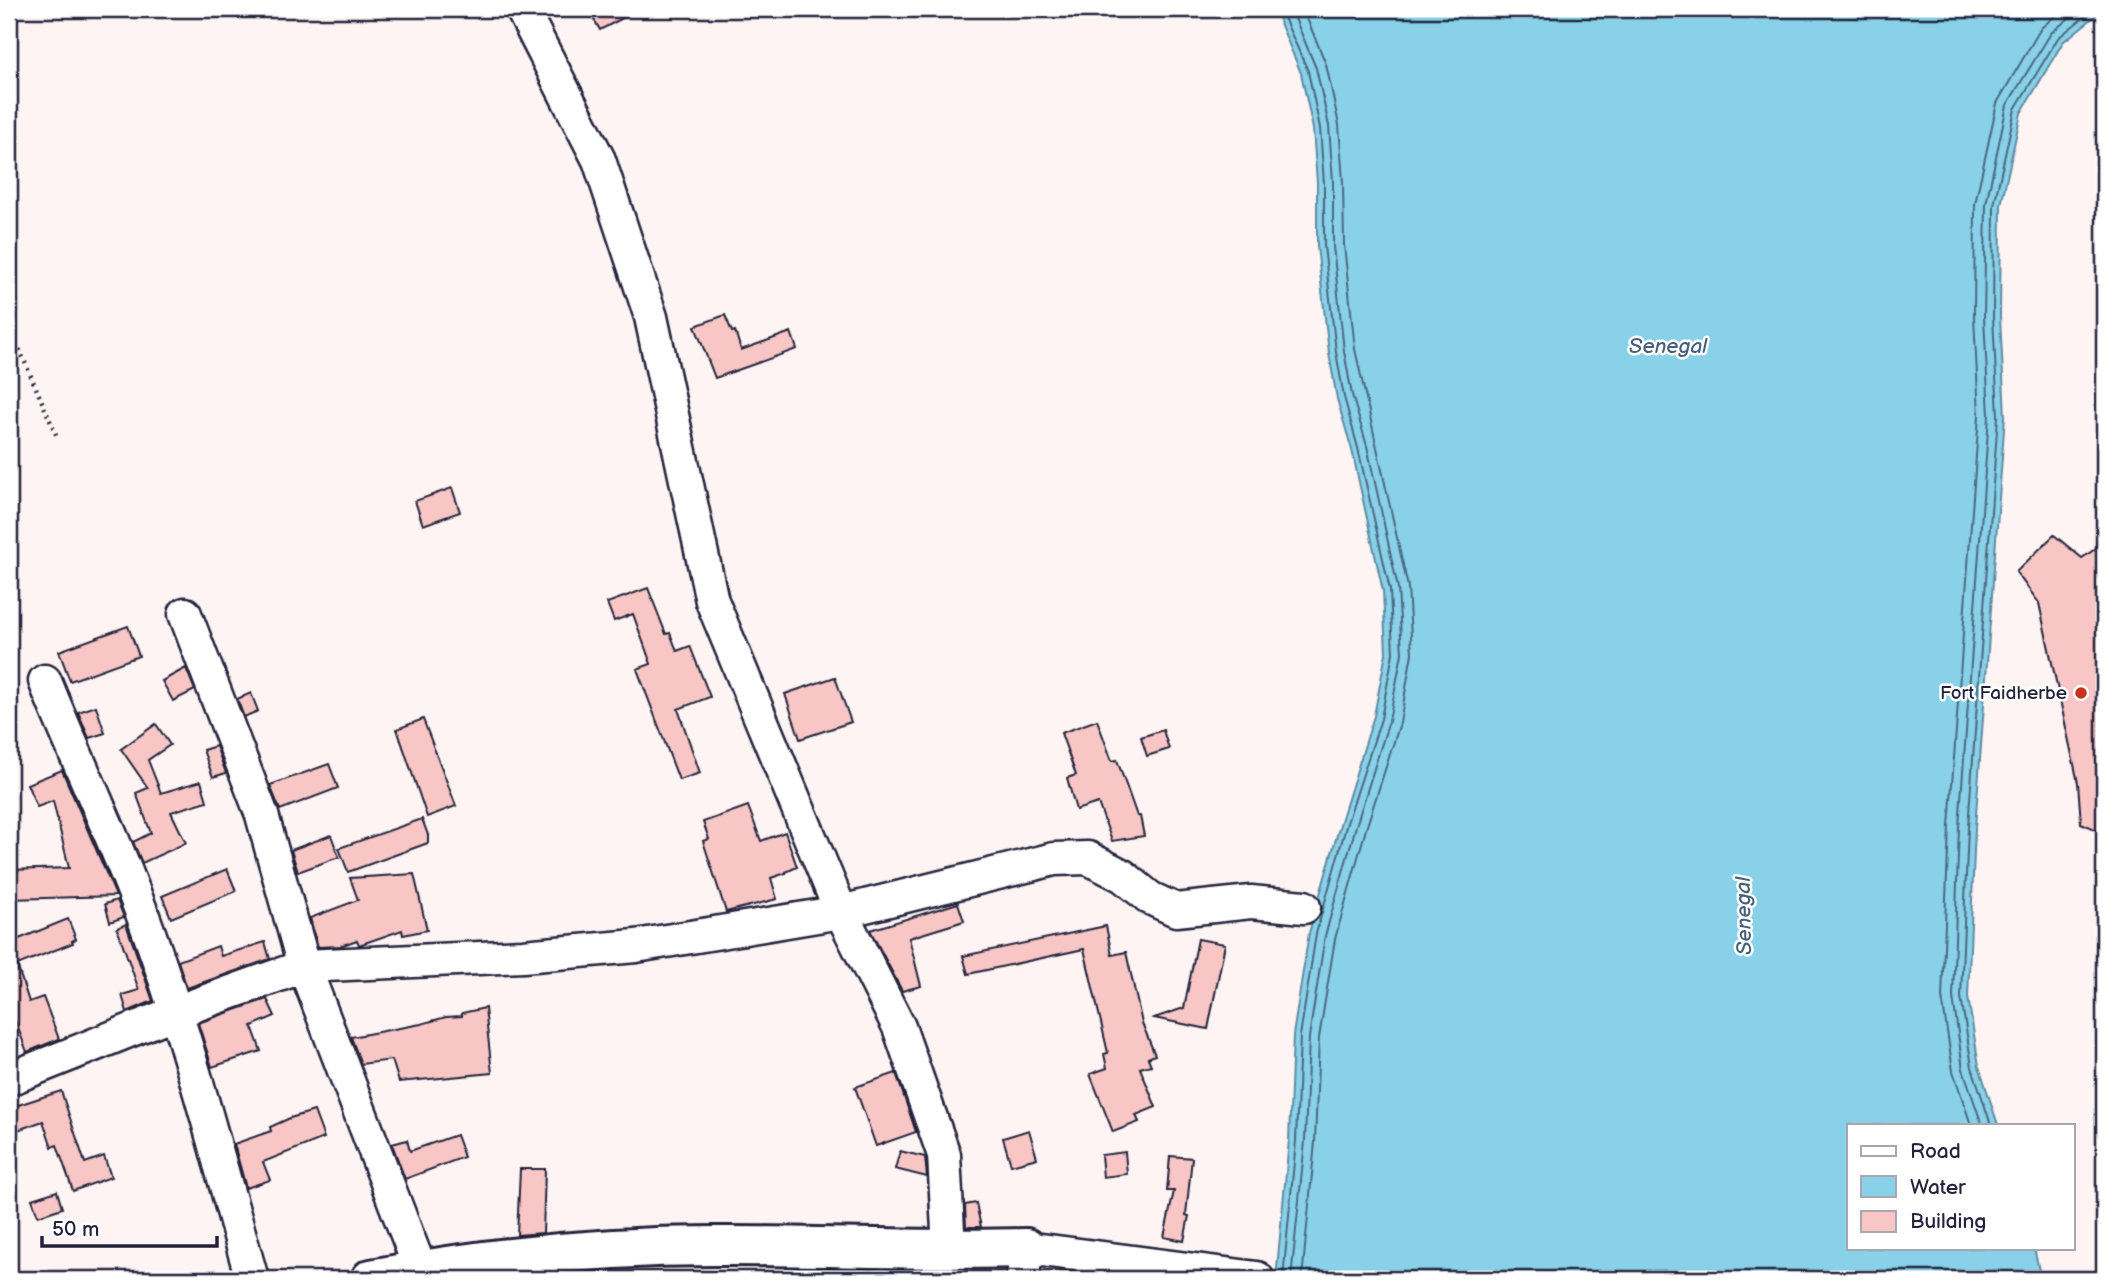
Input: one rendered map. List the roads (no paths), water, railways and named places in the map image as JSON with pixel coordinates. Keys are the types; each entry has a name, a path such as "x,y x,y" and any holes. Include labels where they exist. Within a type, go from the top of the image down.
{"main road":[{"path":"371,1279 422,1275 542,1255 728,1245 949,1250 1025,1264"}],"street":[{"path":"522,9 599,160 651,317 712,601 841,912 899,1027 944,1156 949,1250"},
{"path":"185,614 262,815 304,966 422,1275"},
{"path":"45,681 128,878 176,1012 252,1279"},
{"path":"9,1079 176,1012 304,966 523,956 636,946 841,912 1054,859 1088,858 1123,876 1150,898 1176,910 1251,902 1304,907"},
{"path":"1025,1264 1257,1278"}],"water":[{"name":"Senegal","path":"1271,9 2104,9 2063,42 2021,113 2001,205 2000,317 2005,416 1975,828 1968,997 1979,1066 1998,1124 1847,1124 1847,1250 2034,1250 2041,1279 1276,1279 1289,1140 1293,1035 1309,933 1374,716 1386,653 1383,591 1352,450 1337,399 1329,353 1317,246 1317,183 1313,129 1301,73 1278,18"}],"place":[{"name":"Fort Faidherbe","path":"2081,693"}]}
